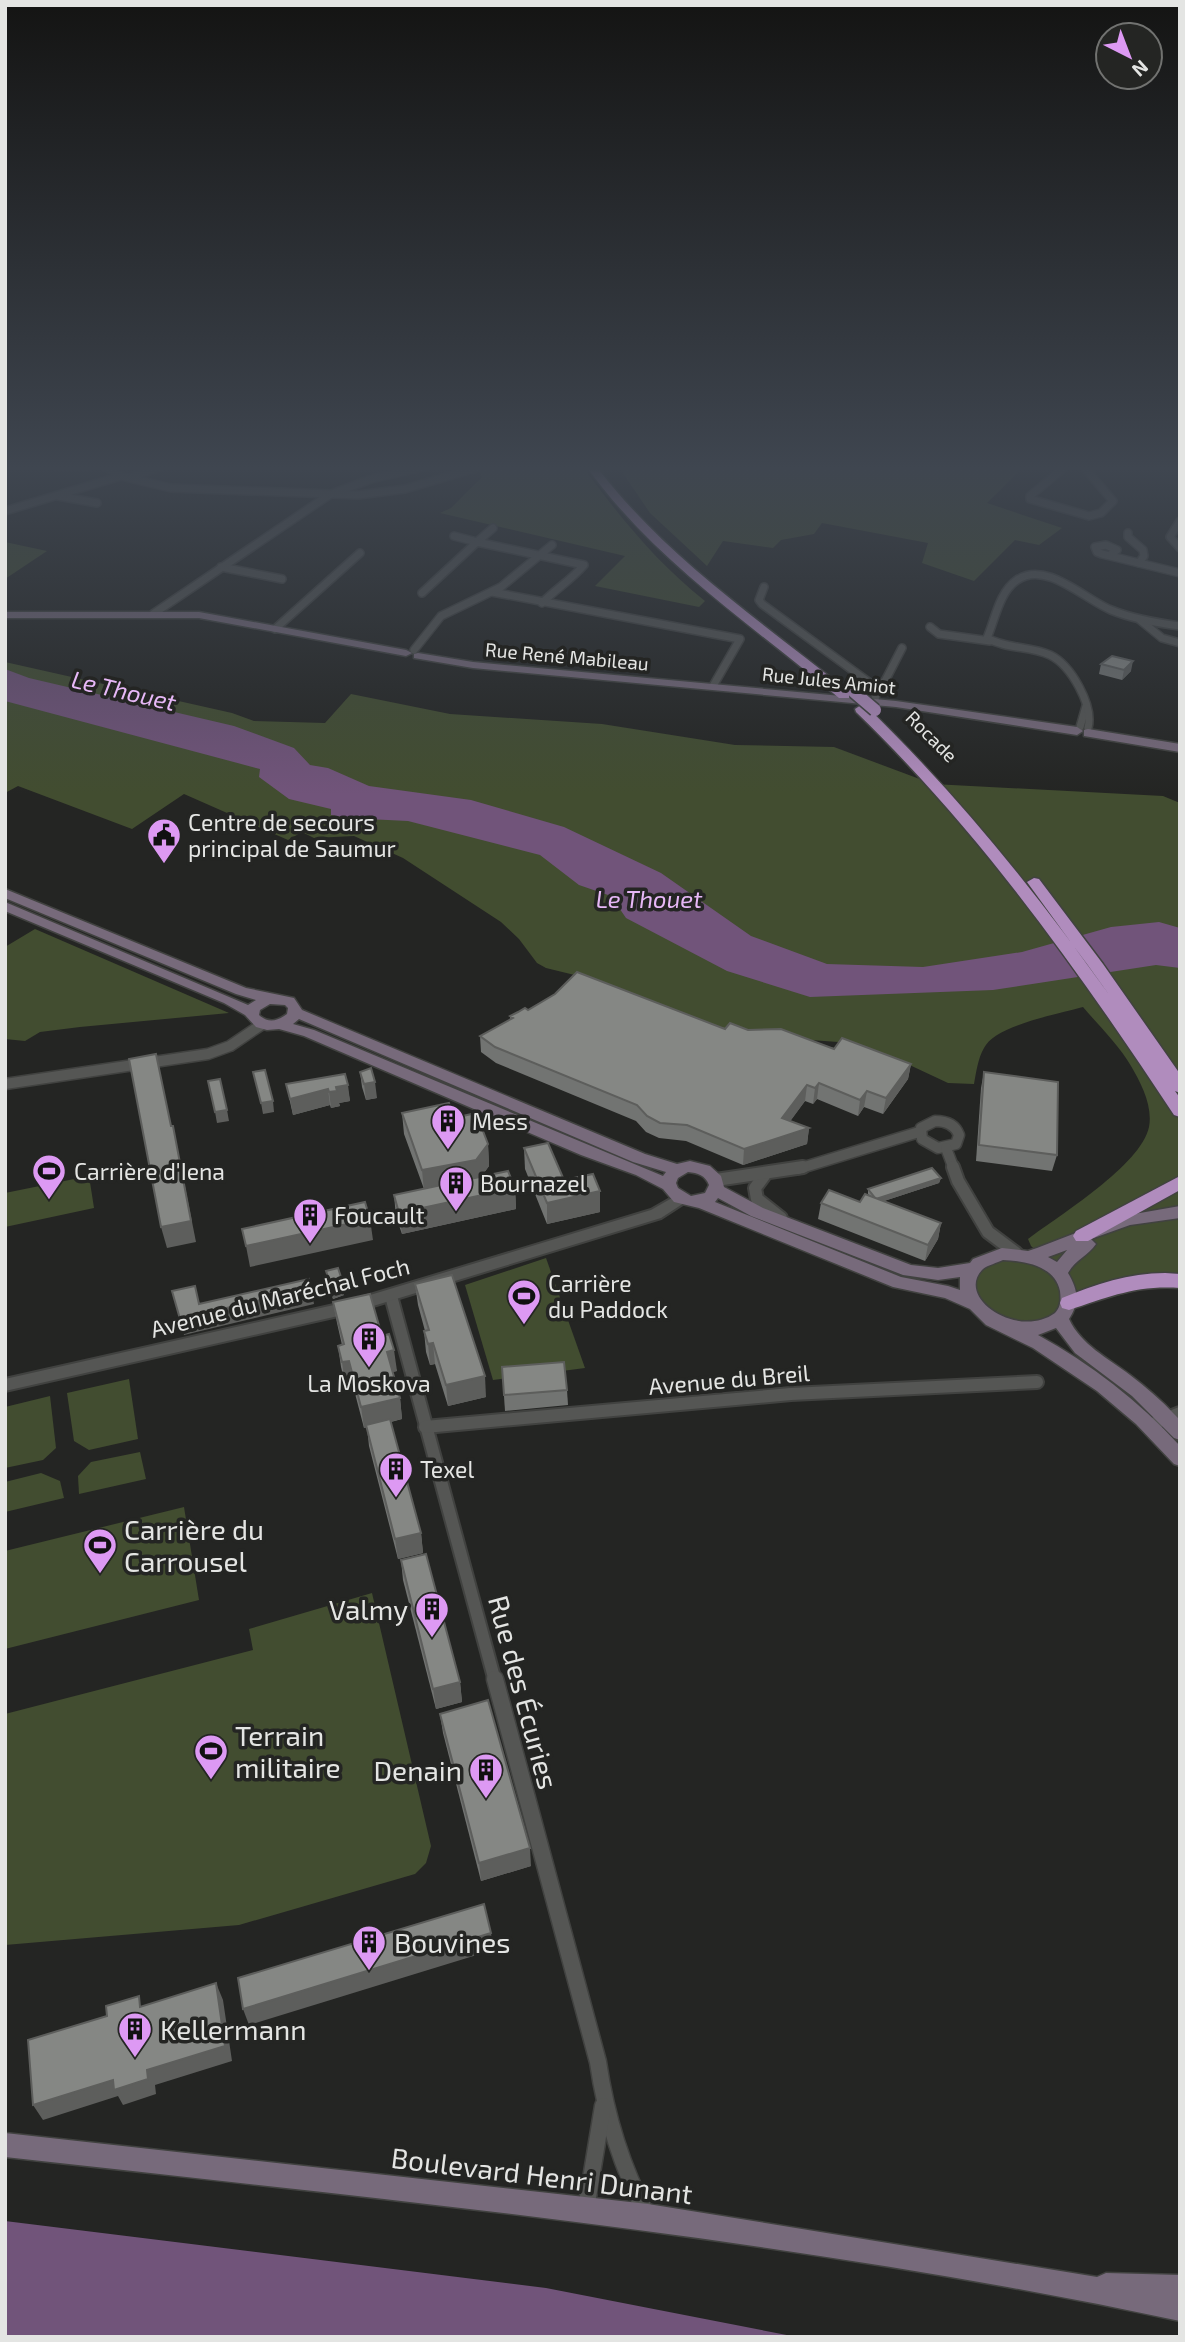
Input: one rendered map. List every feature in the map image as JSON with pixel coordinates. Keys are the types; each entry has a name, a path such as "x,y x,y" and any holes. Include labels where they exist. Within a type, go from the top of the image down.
{"highway":[{"path":"692,575 870,707 1023,877 1180,1087"},
{"path":"704,575 849,693"},
{"path":"1119,1004 1180,1063"},
{"path":"1119,1004 1180,1111"},
{"path":"1082,1236 1180,1182"},
{"path":"1065,1311 1130,1282 1149,1279 1180,1281"}],"main road":[{"name":"Rue René Mabileau","path":"5,615 153,614 216,617 455,663 713,687"},
{"name":"Rue Jules Amiot","path":"713,687 870,707 1082,729 1180,748"},
{"path":"5,893 241,991 268,999 289,1001 295,1007 295,1012 290,1019 280,1024"},
{"path":"5,906 229,1000 251,1012 253,1020 261,1025 280,1024 309,1033 587,1151 642,1171 668,1185"},
{"path":"251,1012 257,1004 268,999"},
{"path":"295,1012 639,1158 678,1170 700,1168 740,1204 920,1274 972,1269 990,1256 1023,1255 1060,1248 1082,1236 1131,1220 1180,1212"},
{"path":"678,1170 669,1179 668,1185 671,1193 679,1199 698,1201 720,1208 900,1283 947,1292 973,1304 989,1319 1011,1328 1165,1418 1180,1459"},
{"path":"698,1201 709,1197 716,1185"},
{"path":"1059,1274 1068,1258 1098,1238 1135,1225 1180,1217"},
{"path":"1023,1255 1046,1263 1059,1274 1069,1294 1065,1311 1067,1333 1079,1346 1133,1386 1180,1433"},
{"path":"972,1269 967,1280 973,1304"},
{"path":"1011,1328 1034,1329 1053,1324 1065,1311"},
{"name":"Boulevard Henri Dunant","path":"5,2145 648,2217 1068,2284"},
{"path":"1068,2284 1180,2288"},
{"path":"1068,2284 1180,2308"}],"street":[{"path":"153,614 209,575"},
{"path":"263,575 282,579"},
{"path":"275,629 335,575"},
{"path":"422,593 441,575"},
{"path":"413,653 442,616 492,592 514,575"},
{"path":"542,603 575,575"},
{"path":"989,641 987,638 1009,587 1026,576 1055,579 1100,606 1138,618 1180,626"},
{"path":"764,587 759,600 762,604 874,687"},
{"path":"492,592 740,639 713,687"},
{"path":"1138,618 1162,638 1180,643"},
{"path":"930,627 939,634 989,641 1051,655 1088,704 1091,721 1082,729"},
{"path":"874,687 885,681 902,648"},
{"path":"870,707 874,687"},
{"path":"5,1084 208,1054 240,1041 261,1025"},
{"path":"716,1185 791,1171 919,1132 922,1126 929,1122 942,1121 952,1125 959,1132 959,1139 946,1148 929,1145 919,1132"},
{"path":"946,1148 965,1191 992,1236 1023,1255"},
{"path":"764,1176 755,1188 757,1199 799,1229"},
{"name":"Avenue du Maréchal Foch","path":"5,1385 301,1319 391,1296 656,1214 679,1199"},
{"name":"Rue des Écuries","path":"391,1296 598,2062 603,2103 625,2175 648,2217"},
{"name":"Avenue du Breil","path":"425,1427 792,1394 1037,1382"},
{"name":"Rue des Écuries","path":"586,2209 603,2103"}],"green space":[{"path":"606,575 676,575 705,601 699,607 595,586"},
{"path":"958,575 980,575 974,581"},
{"path":"5,662 232,713 254,721 325,723 351,694 450,714 602,724 735,745 834,747 933,784 1163,796 1180,803 1180,1288 1148,1289 1095,1302 1078,1291 1031,1246 1028,1239 1116,1173 1143,1142 1149,1127 1148,1103 1135,1073 1121,1051 1083,1007 1029,1021 990,1040 980,1056 974,1084 948,1083 901,1061 852,1043 769,1037 719,1028 599,981 546,968 537,963 519,939 501,922 403,858 354,836 314,838 302,832 288,840 184,794 132,829 18,786 5,793"},
{"path":"35,929 229,1013 40,1032 25,1041 5,1039 5,947"},
{"name":"Carrière d'Iena","path":"89,1176 94,1208 5,1227 5,1193"},
{"name":"Carrière du Paddock","path":"546,1258 585,1368 493,1380 465,1285"},
{"path":"1004,1260 1041,1268 1055,1280 1061,1298 1052,1316 1035,1323 1015,1321 996,1313 981,1300 975,1286 981,1271"},
{"path":"129,1379 138,1439 89,1450 74,1441 67,1393"},
{"path":"50,1396 56,1448 43,1460 5,1468 5,1407"},
{"path":"140,1452 146,1479 79,1494 78,1476 91,1462"},
{"path":"41,1473 60,1481 64,1498 5,1512 5,1482"},
{"name":"Carrière du Carrousel","path":"184,1507 199,1600 5,1649 5,1551"},
{"name":"Terrain militaire","path":"372,1593 431,1846 426,1863 415,1874 239,1925 5,1945 5,1714 253,1650 249,1629"}],"water":[{"name":"Le Thouet","path":"5,669 29,678 234,726 294,748 310,765 328,768 369,786 471,800 564,827 661,873 751,936 827,964 923,967 1022,952 1111,927 1159,922 1180,928 1180,968 1156,965 993,990 810,997 727,971 626,918 611,896 579,885 540,855 408,821 331,815 331,809 289,799 259,777 260,769 5,701"},
{"path":"5,2221 546,2288 797,2337 5,2337"}],"building":[{"path":"1112,656 1133,661 1124,670 1101,664"},
{"path":"577,972 725,1029 730,1023 748,1030 781,1029 834,1049 842,1038 911,1064 886,1098 867,1091 860,1100 819,1083 815,1088 807,1085 782,1118 809,1128 744,1149 687,1125 660,1123 647,1116 637,1105 495,1047 480,1036 513,1018 510,1016 525,1008 528,1010 555,994"},
{"path":"156,1054 191,1221 161,1227 129,1059"},
{"path":"371,1068 375,1082 364,1084 360,1072"},
{"path":"265,1070 273,1101 261,1103 253,1072"},
{"path":"984,1072 1058,1082 1057,1155 979,1145"},
{"path":"345,1074 348,1085 336,1087 337,1091 329,1092 328,1089 290,1099 286,1084"},
{"path":"220,1079 227,1110 215,1112 208,1081"},
{"path":"449,1103 454,1118 476,1113 488,1144 476,1160 422,1170 402,1113"},
{"path":"548,1143 564,1180 593,1174 600,1191 547,1203 524,1148"},
{"path":"932,1168 941,1178 876,1199 868,1189"},
{"path":"508,1171 515,1188 399,1213 394,1195"},
{"path":"829,1190 860,1202 865,1194 941,1223 928,1245 821,1203"},
{"path":"365,1202 370,1219 246,1246 242,1229"},
{"path":"338,1268 342,1280 330,1283 326,1271"},
{"path":"452,1275 485,1376 446,1385 433,1343 428,1344 424,1331 429,1330 415,1284"},
{"path":"309,1279 311,1288 180,1319 172,1291 195,1286 199,1304"},
{"name":"La Moskova","path":"370,1294 382,1336 389,1334 394,1350 387,1352 400,1398 361,1407 349,1361 342,1362 338,1346 344,1344 333,1302"},
{"path":"564,1362 567,1390 504,1395 502,1367"},
{"name":"Texel","path":"390,1419 421,1533 395,1539 366,1425"},
{"name":"Valmy","path":"426,1554 460,1682 433,1689 401,1560"},
{"name":"Denain","path":"488,1700 530,1848 479,1863 440,1714"},
{"path":"484,1904 491,1933 243,2009 238,1978"},
{"name":"Kellermann","path":"216,1983 225,2046 147,2070 148,2079 114,2090 113,2080 33,2105 28,2040 107,2016 106,2006 139,1996 140,2007"}],"place":[{"name":"Centre de secours principal de Saumur","path":"164,865"},
{"name":"Mess","path":"448,1151"},
{"name":"Carrière d'Iena","path":"49,1201"},
{"name":"Bournazel","path":"456,1213"},
{"name":"Foucault","path":"310,1245"},
{"name":"Carrière du Paddock","path":"524,1326"},
{"name":"La Moskova","path":"369,1369"},
{"name":"Texel","path":"396,1499"},
{"name":"Carrière du Carrousel","path":"100,1575"},
{"name":"Valmy","path":"432,1639"},
{"name":"Terrain militaire","path":"211,1781"},
{"name":"Denain","path":"486,1800"},
{"name":"Bouvines","path":"369,1972"},
{"name":"Kellermann","path":"135,2059"}]}
